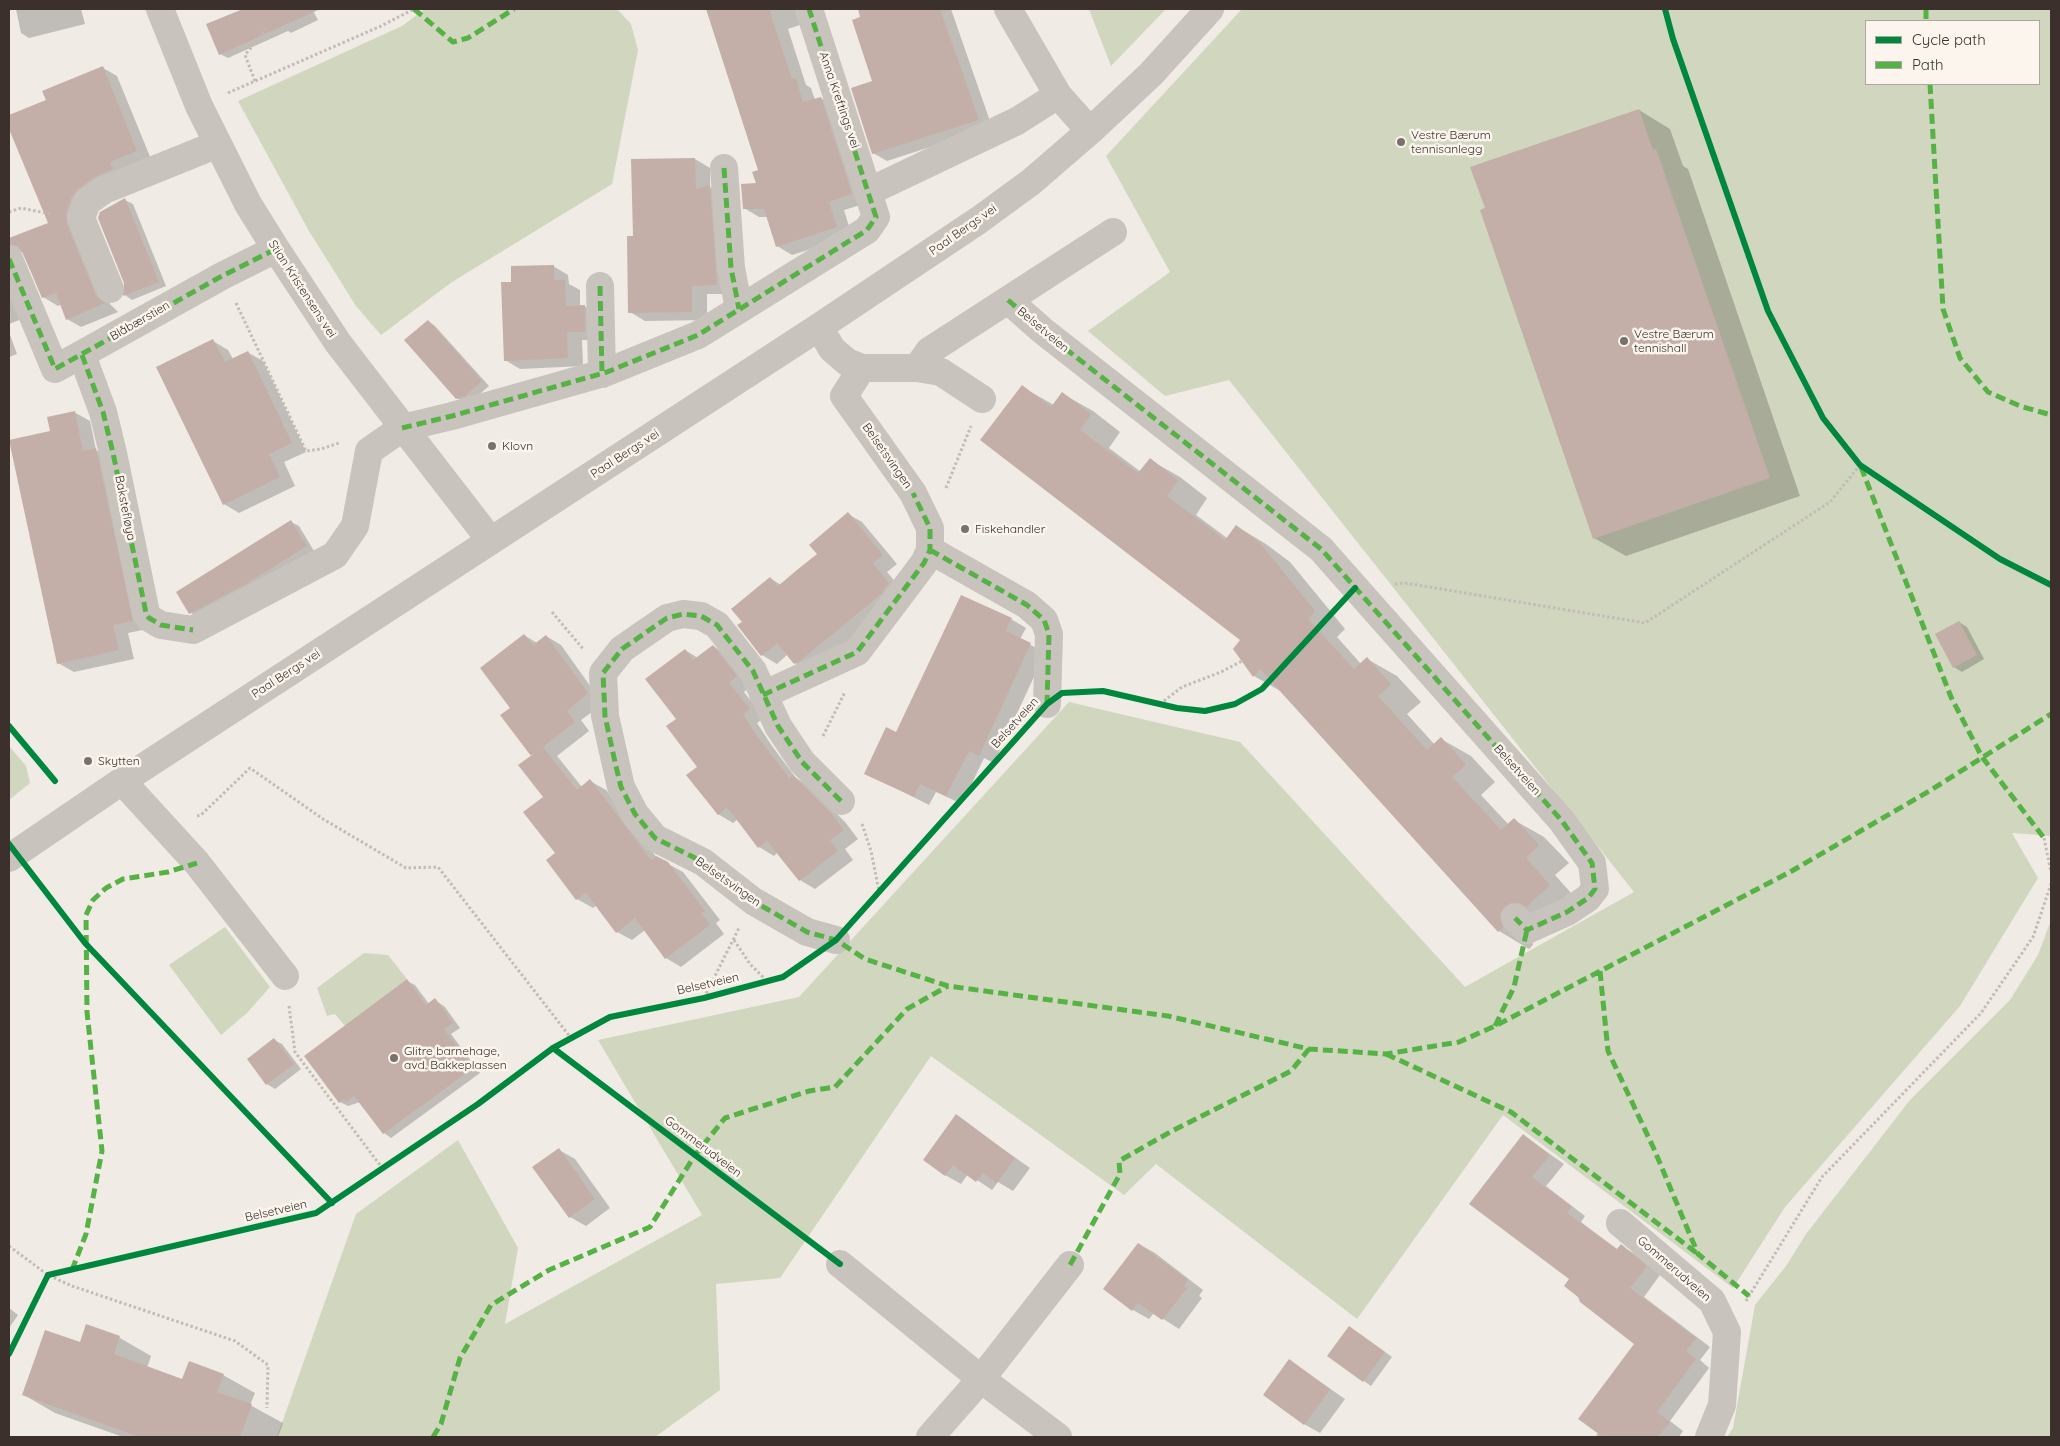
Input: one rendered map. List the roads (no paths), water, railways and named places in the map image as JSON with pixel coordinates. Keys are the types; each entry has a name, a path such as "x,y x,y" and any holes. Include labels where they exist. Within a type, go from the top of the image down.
{"street":[{"name":"Stian Kristensens vei","path":"160,9 200,106 248,204 338,343 402,428 460,498 491,541"},
{"name":"Anna Kreftings vei","path":"402,428 602,374 698,335 867,230 876,216 870,191 809,9"},
{"path":"1008,9 1058,95 1090,131"},
{"name":"Paal Bergs vei","path":"9,858 122,780 819,327 979,220 1031,182 1090,131 1151,74 1210,9"},
{"path":"870,191 1017,121 1058,95"},
{"path":"110,290 81,218 87,202 104,190 218,144"},
{"path":"724,168 731,268 739,309"},
{"path":"917,368 929,351 1113,232"},
{"name":"Blåbærstien","path":"9,259 55,369 222,276 276,249"},
{"path":"600,286 602,374"},
{"name":"Belsetveien","path":"1008,300 1050,337 1321,549 1562,821 1592,863 1595,889 1588,898 1567,912 1527,930 1515,918"},
{"path":"819,327 832,349 847,362 862,368 917,368 941,372 982,399"},
{"name":"Bakstefløya","path":"82,355 103,412 114,453 146,613 149,618 161,625 193,630 335,555 355,526 369,451 402,428"},
{"name":"Belsetsvingen","path":"862,368 844,396 913,493 930,539"},
{"path":"841,800 808,768 778,726 762,694 857,652 924,563 930,539 1027,605 1044,620 1049,634 1047,704"},
{"name":"Belsetsvingen","path":"762,694 753,671 717,625 702,616 682,614 667,618 622,649 603,673 605,716 614,762 622,787 635,814 656,838 703,862 753,901 807,932 836,940"},
{"path":"122,780 197,863 285,976"},
{"name":"Gommerudveien","path":"1620,1223 1712,1301 1727,1332 1722,1405 1709,1437"},
{"path":"840,1264 980,1379 1058,1437"},
{"path":"930,1437 980,1379 1070,1265"}],"place":[{"name":"Vestre Bærum tennisanlegg","path":"1401,142"},
{"name":"Vestre Bærum tennishall","path":"1624,341"},
{"name":"Klovn","path":"492,446"},
{"name":"Fiskehandler","path":"965,529"},
{"name":"Skytten","path":"88,761"},
{"name":"Glitre barnehage, avd. Bakkeplassen","path":"394,1058"}]}
